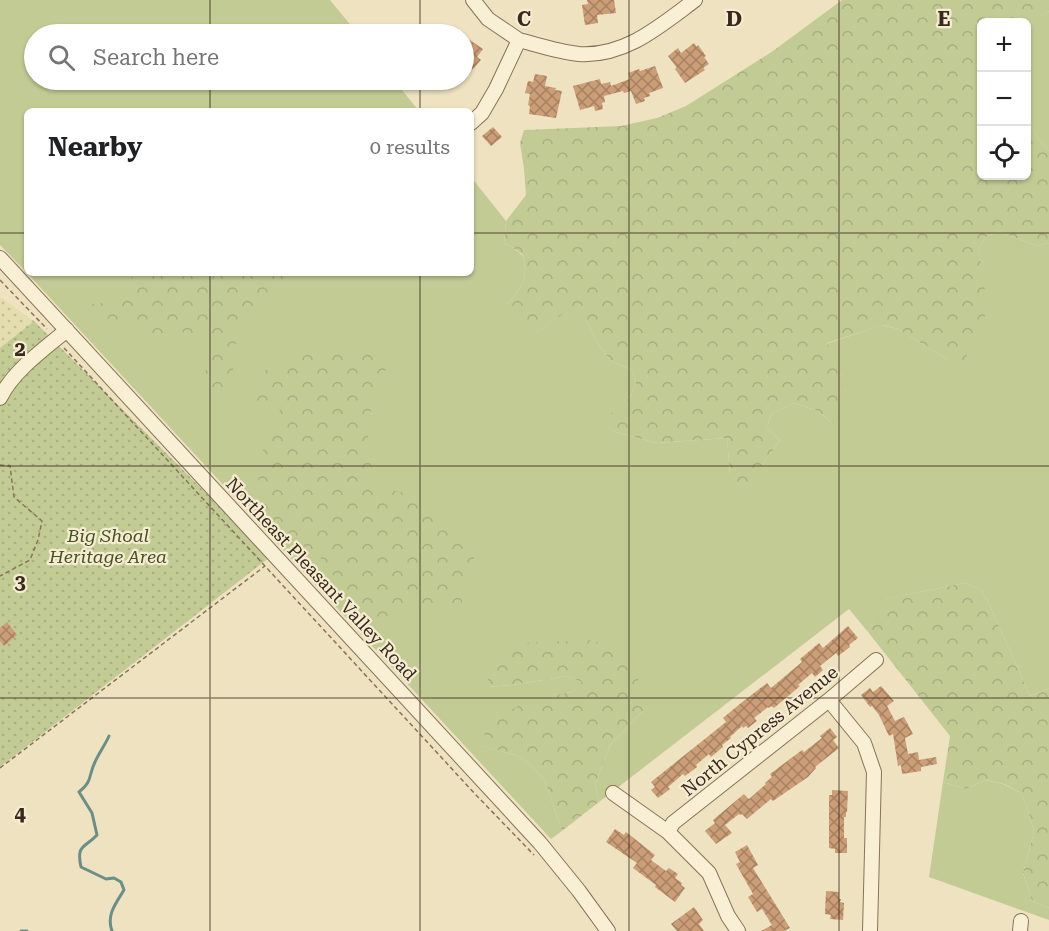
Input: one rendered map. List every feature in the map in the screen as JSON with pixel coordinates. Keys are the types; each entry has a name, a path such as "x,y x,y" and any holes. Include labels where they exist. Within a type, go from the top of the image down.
{"street":[{"path":"473,0 488,19 519,40 578,54 596,54 626,45 648,34 695,0"},
{"path":"474,120 482,113 496,89 519,40"},
{"name":"Northeast Pleasant Valley Road","path":"0,258 61,334 540,843 608,931"},
{"path":"0,398 15,374 61,334"},
{"name":"North Cypress Avenue","path":"668,832 673,823 876,660"},
{"path":"829,700 864,743 874,772 870,931"},
{"path":"613,793 668,832 709,873 728,916 738,931"}],"path":[{"path":"0,280 61,334 265,565 534,855"},
{"path":"0,465 10,466 14,497 42,521 30,560 0,576"},
{"path":"0,768 265,565"}],"shaded area":[{"path":"0,297 34,321 0,348"}],"green space":[{"path":"0,0 330,0 350,24 24,24 24,90 402,90 417,108 24,108 24,270 0,245"},
{"path":"842,0 1049,0 1049,11 1031,24 1031,18 977,18 977,180 1031,180 1031,128 1049,151 1049,243 1038,246 999,232 987,236 978,249 986,299 984,322 975,343 962,362 948,360 898,329 883,325 827,343 842,377 840,417 832,423 818,411 794,403 771,414 767,428 780,440 761,467 761,481 741,498 730,475 727,438 657,443 615,432 603,421 631,396 636,382 632,370 611,361 600,347 588,324 573,307 537,332 527,331 515,319 508,304 523,282 525,271 523,255 504,243 506,221 526,195 520,143 524,130 621,126 657,118 686,106 773,51"},
{"path":"1049,11 1049,151 1031,128 1031,24"},
{"path":"474,181 506,221 504,243 523,256 525,271 523,282 508,304 537,332 573,306 588,324 600,347 611,361 632,370 636,382 631,396 604,421 615,432 657,443 727,438 730,475 761,467 780,440 767,428 771,414 794,403 818,411 832,423 842,377 826,344 882,325 898,329 948,360 986,308 978,249 987,236 999,232 1038,246 1049,243 1049,688 1030,696 982,591 965,583 885,599 868,632 849,609 599,802 595,785 610,745 643,711 594,640 488,687 567,676 583,682 573,692 553,695 482,746 516,755 529,763 545,781 562,831 551,839 30,276 474,276"},
{"path":"286,276 255,311 240,332 233,358 233,386 223,401 215,400 205,375 208,337 171,330 160,339 153,341 117,320 92,316 91,304 116,302 132,277"},
{"name":"Big Shoal Heritage Area","path":"34,321 270,557 0,767 0,348"},
{"path":"336,343 393,360 377,383 370,415 367,447 376,487 405,493 428,505 455,525 477,548 460,610 427,606 395,615 377,617 361,610 349,599 323,560 283,532 265,508 256,464 279,419 280,404 271,396 263,407 253,408 251,397 270,362 294,360"},
{"path":"965,583 982,591 1030,696 1049,688 1049,908 1032,901 1023,873 1034,832 1021,793 1004,784 985,780 966,789 943,782 950,736 868,632 884,599"},
{"path":"594,640 634,668 643,692 643,711 610,745 595,785 599,802 562,831 545,781 529,763 516,755 481,746 487,727 507,712 529,700 573,692 582,682 567,676 487,687 489,669 502,652 518,643"},
{"path":"985,780 1003,784 1021,793 1034,832 1023,873 1032,901 1049,908 1049,920 929,877 943,782 966,789"}],"building":[{"path":"587,0 614,0 616,13 597,15 598,23 585,25 582,5 588,4"},
{"path":"474,43 483,49 477,57 481,60 474,68"},
{"path":"694,43 706,56 704,57 709,64 703,68 705,70 685,83 668,56 678,48 681,53"},
{"path":"655,66 663,88 649,93 650,96 644,98 645,101 636,104 631,91 624,93 623,91 604,96 603,109 595,111 594,106 580,110 573,86 600,79 601,84 610,82 611,86 630,79 628,73"},
{"path":"535,74 547,76 545,86 562,91 556,118 529,114 530,94 525,93 528,81 533,82"},
{"path":"493,127 502,137 491,146 482,136"},
{"path":"7,622 17,635 4,646 0,641 0,628"},
{"path":"848,626 858,638 838,656 836,653 820,666 823,670 815,677 812,673 774,708 768,707 754,718 757,721 748,728 742,726 722,745 723,747 711,757 709,754 685,776 683,774 668,787 670,789 658,798 651,790 655,787 651,782 726,722 723,718 741,703 767,683 771,688 802,662 800,659 819,643 823,648"},
{"path":"881,686 894,701 887,706 895,721 904,717 913,734 905,738 908,754 918,752 919,760 936,757 937,764 921,767 921,771 902,774 901,765 898,766 893,734 889,736 879,715 861,695 870,688 873,692"},
{"path":"830,728 837,737 833,740 839,748 815,767 808,777 773,801 771,799 747,819 739,814 725,825 732,833 716,844 705,831 715,823 713,820 744,794 749,799 772,777 770,774 802,750 804,752 822,738 820,736"},
{"path":"832,790 848,791 847,812 844,817 847,853 835,853 835,849 829,848 829,795 832,795"},
{"path":"615,829 624,835 626,832 655,855 651,860 666,871 669,868 678,874 675,878 685,888 675,902 633,868 637,863 606,842"},
{"path":"747,845 758,865 753,868 790,928 784,931 761,931 772,925 762,909 757,912 748,897 753,894 736,864 740,862 735,852"},
{"path":"826,891 839,892 840,902 844,903 843,920 830,919 831,915 825,914"},
{"path":"694,907 703,920 699,924 704,931 677,931 671,924"}],"waterway":[{"path":"109,736 88,781 79,792 92,813 97,835 83,847 80,860 81,867 106,879 114,878 121,882 124,890 111,914 112,931"},
{"path":"21,931 27,931"}]}
